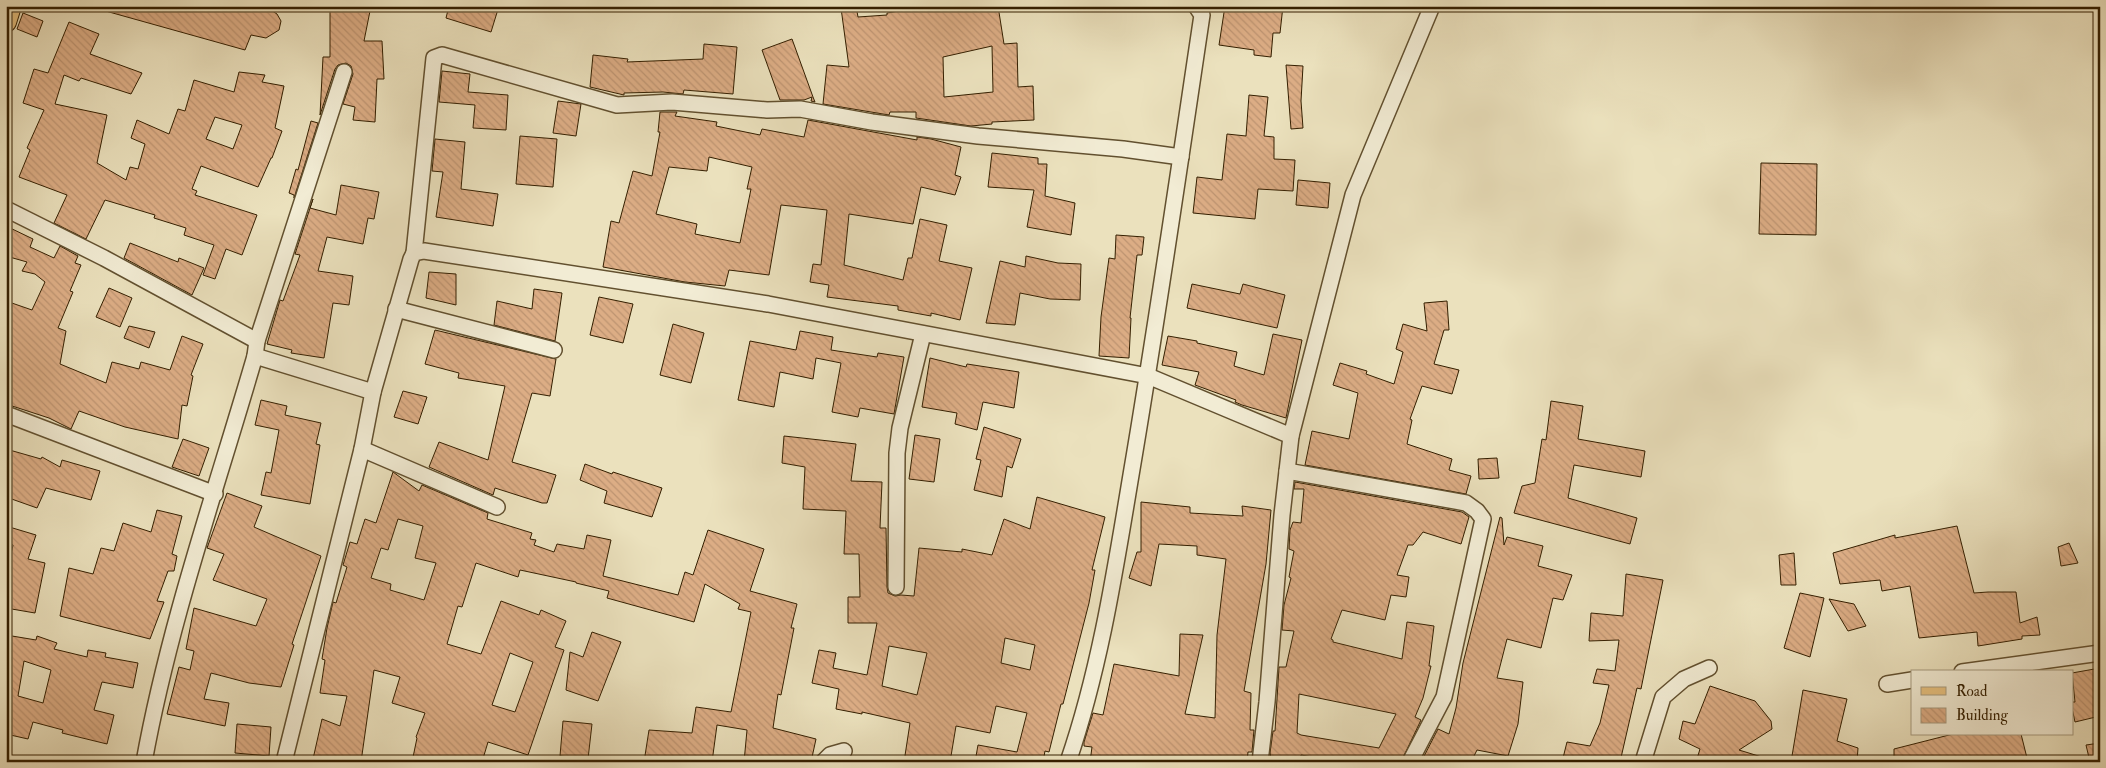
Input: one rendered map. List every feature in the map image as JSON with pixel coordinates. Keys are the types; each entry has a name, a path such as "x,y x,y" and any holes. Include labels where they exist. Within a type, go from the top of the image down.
{"main road":[{"path":"6,22 11,6"}],"street":[{"path":"1068,762 1095,666 1112,589 1148,376 1202,15 1196,6"},
{"path":"1260,762 1291,436 1353,194 1432,6"},
{"path":"284,762 362,449 372,392 414,253 434,58 442,55 617,105 672,102 766,110 800,109 872,122 978,136 1123,149 1181,157"},
{"path":"144,762 150,728 181,610 256,348 344,72"},
{"path":"6,209 104,258 256,348 372,392"},
{"path":"414,253 424,251 768,304 1148,376 1291,436"},
{"path":"396,309 554,350"},
{"path":"896,587 897,453 900,428 923,334"},
{"path":"6,414 215,494"},
{"path":"362,449 497,507"},
{"path":"1287,470 1466,503 1477,511 1483,520 1444,697 1410,762"},
{"path":"1977,670 2100,653"},
{"path":"1643,762 1663,697 1684,680 1709,668"},
{"path":"1888,684 1911,680"},
{"path":"824,762 830,755 844,751"}],"building":[{"path":"103,6 265,6 277,14 281,21 279,30 266,38 251,35 245,50 102,10"},
{"path":"330,6 371,6 364,41 382,41 384,79 377,79 375,122 353,120 355,107 343,104 353,74 351,66 346,63 338,65 335,69 320,115 323,57 330,57"},
{"path":"449,6 499,6 491,32 446,18"},
{"path":"856,6 858,17 887,15 887,13 917,8 917,11 937,6 998,6 1004,44 1017,43 1018,87 1033,86 1034,120 992,122 992,124 971,126 916,118 916,112 890,112 889,115 823,104 827,65 849,67 841,8","holes":["992,46 993,92 944,97 943,57"]},
{"path":"1225,6 1283,6 1280,33 1273,33 1271,57 1254,55 1254,50 1219,45"},
{"path":"23,13 43,21 37,37 17,29"},
{"path":"69,22 99,34 90,54 142,73 131,94 81,78 79,81 64,75 55,104 107,115 97,163 126,180 130,167 138,169 145,144 131,138 137,120 169,134 178,109 185,111 194,80 234,92 239,72 265,75 262,82 284,86 275,128 282,131 258,187 201,166 192,189 197,191 195,195 257,215 242,255 226,249 215,279 203,275 214,245 184,235 186,228 154,218 155,215 105,200 86,239 54,223 67,195 19,177 30,150 27,148 44,110 23,103 34,69 48,73","holes":["215,117 242,125 233,149 206,139"]},
{"path":"792,39 815,102 811,101 812,97 804,100 780,100 762,50"},
{"path":"704,44 737,47 733,94 684,90 683,94 663,92 624,93 624,95 590,87 593,55 628,59 627,62 703,59"},
{"path":"1286,65 1303,66 1301,101 1303,128 1291,129"},
{"path":"442,71 470,74 468,92 508,95 506,130 473,128 475,105 439,102"},
{"path":"1249,95 1268,97 1264,136 1274,137 1274,159 1295,160 1293,191 1258,189 1255,219 1193,213 1197,177 1222,180 1227,134 1246,136"},
{"path":"558,101 581,104 576,136 553,133"},
{"path":"660,112 677,112 675,116 717,122 716,126 760,135 762,129 804,137 808,120 917,140 917,137 931,139 961,147 955,175 961,177 955,195 921,187 913,224 849,214 844,265 903,280 908,258 912,258 920,219 947,225 939,261 972,268 960,320 931,313 931,316 898,310 898,306 827,297 829,285 810,282 813,264 821,265 827,210 781,205 769,275 729,270 725,286 685,282 603,267 611,221 619,223 633,171 652,176 660,132 658,132","holes":["709,157 752,167 747,189 751,189 740,243 695,234 697,224 656,214 669,167 707,171"]},
{"path":"311,121 318,123 294,198 294,195 289,193 296,169 298,170"},
{"path":"520,136 557,139 553,187 516,184"},
{"path":"435,139 465,142 461,189 498,194 493,226 436,217 443,172 432,171"},
{"path":"992,153 1038,158 1038,164 1047,164 1045,196 1075,203 1071,235 1027,227 1034,190 988,187"},
{"path":"1761,163 1817,164 1816,235 1759,234"},
{"path":"1298,180 1330,183 1328,208 1296,205"},
{"path":"341,185 379,192 374,219 368,218 363,244 327,237 318,271 353,276 349,305 333,303 324,358 291,353 292,350 267,344 280,300 283,301 300,255 295,254 310,208 336,215"},
{"path":"6,226 33,239 30,247 54,258 60,246 78,256 75,263 81,265 70,291 73,292 58,328 66,331 60,364 106,383 112,362 139,369 141,362 170,370 182,336 203,344 191,375 193,376 187,406 182,405 178,439 125,427 79,411 71,429 49,418 6,404 6,376 10,364 6,363 6,301 32,310 45,282 35,274 22,271 27,262 6,256"},
{"path":"1116,235 1144,237 1142,255 1137,255 1130,318 1129,358 1099,356 1101,317 1109,258 1115,259"},
{"path":"130,243 178,262 179,258 204,268 192,295 124,258"},
{"path":"1026,256 1058,263 1081,264 1080,300 1050,299 1020,293 1015,325 986,323 1000,261 1025,267"},
{"path":"429,272 456,274 456,305 426,298"},
{"path":"1192,284 1240,294 1243,284 1285,295 1277,328 1187,308"},
{"path":"109,288 132,298 120,327 96,317"},
{"path":"534,289 562,293 555,341 494,325 497,301 532,309"},
{"path":"599,297 633,304 623,343 590,335"},
{"path":"1447,301 1449,330 1444,330 1434,364 1459,370 1452,394 1422,386 1410,419 1412,420 1407,444 1452,459 1449,470 1471,476 1466,494 1305,465 1312,431 1349,439 1358,393 1333,385 1340,363 1367,371 1366,374 1394,384 1403,352 1396,349 1403,324 1427,331 1424,303"},
{"path":"673,324 704,333 691,383 660,375"},
{"path":"129,326 155,332 149,348 124,338"},
{"path":"435,330 556,359 550,396 532,393 512,462 556,475 547,503 495,488 493,495 429,467 439,442 488,460 505,386 458,378 459,373 425,364"},
{"path":"800,331 833,337 831,350 877,357 878,353 904,357 894,414 860,408 858,417 832,412 841,363 816,358 813,379 780,372 774,407 738,400 750,341 796,350"},
{"path":"1273,334 1302,340 1286,418 1242,405 1235,402 1236,400 1195,385 1199,372 1162,365 1168,336 1197,341 1197,343 1237,352 1234,366 1264,375"},
{"path":"930,358 966,367 967,364 1019,372 1014,408 983,402 977,430 955,424 957,413 922,407"},
{"path":"403,391 427,397 418,424 394,417"},
{"path":"261,400 287,406 285,415 321,423 316,444 320,445 310,504 261,495 266,472 271,473 279,430 255,425"},
{"path":"1551,401 1583,406 1578,439 1645,451 1641,477 1574,465 1568,498 1637,518 1630,544 1514,513 1522,486 1535,483 1542,439 1546,440"},
{"path":"984,427 1021,439 1012,468 1007,466 1002,497 974,490 981,460 976,459"},
{"path":"915,435 940,439 934,482 909,479"},
{"path":"784,436 856,444 851,481 882,482 880,528 886,528 888,593 895,596 914,596 919,548 962,552 962,549 992,555 1004,519 1030,529 1037,497 1105,517 1092,570 1095,570 1089,603 1063,704 1061,704 1049,752 1045,751 1043,762 975,762 978,745 1017,752 1027,713 996,706 990,733 956,726 950,762 904,762 910,723 862,712 862,714 836,709 839,689 812,683 819,650 836,653 833,668 867,675 877,623 848,623 848,597 860,597 859,554 844,554 846,511 803,509 805,467 782,463","holes":["1005,638 1035,645 1030,670 1001,663","889,646 927,653 917,695 882,686"]},
{"path":"183,439 209,448 199,476 172,467"},
{"path":"6,449 41,459 42,457 60,467 62,460 100,471 91,500 46,488 37,508 6,497"},
{"path":"1497,458 1499,478 1479,479 1478,459"},
{"path":"585,464 612,474 613,472 662,488 652,517 604,503 607,491 580,480"},
{"path":"393,472 419,491 422,485 488,513 487,519 532,533 530,539 536,540 534,545 554,552 557,544 584,549 587,535 611,540 603,576 678,595 685,572 693,575 708,530 764,549 750,591 797,604 791,628 794,628 781,695 778,694 773,728 816,739 811,762 744,762 747,730 717,725 712,762 644,762 649,730 692,733 696,707 731,712 751,612 738,609 740,604 705,584 694,622 607,598 609,591 576,582 520,570 518,577 476,563 462,607 458,606 447,644 481,654 501,601 539,615 541,610 566,621 555,647 564,650 528,755 488,742 482,762 412,762 416,737 425,713 392,703 400,677 374,670 361,762 325,762 313,759 322,719 340,726 347,696 320,693 325,660 322,659 333,602 336,603 347,567 343,565 350,542 357,544 365,519 376,523","holes":["398,519 423,526 415,558 436,563 424,600 390,590 391,584 371,578 381,548 388,550","510,653 533,662 515,712 492,705"]},
{"path":"1295,482 1462,512 1469,517 1461,544 1423,532 1413,545 1408,545 1397,575 1409,577 1406,597 1391,595 1385,620 1342,610 1331,639 1333,642 1402,659 1407,622 1434,626 1429,666 1431,666 1423,698 1415,717 1421,720 1401,762 1375,762 1358,758 1357,762 1341,762 1301,755 1301,762 1272,762 1270,753 1273,731 1275,731 1279,667 1286,667 1294,631 1282,630 1284,605 1291,578 1289,577 1294,551 1289,549 1290,530 1293,522 1301,523 1304,489 1294,489","holes":["1299,694 1396,714 1379,748 1297,733"]},
{"path":"227,493 262,506 254,527 321,556 292,644 294,645 281,687 249,683 211,673 204,699 229,703 225,726 167,714 179,667 190,670 194,651 186,649 194,608 256,626 267,599 213,580 224,554 207,548"},
{"path":"1141,502 1190,507 1190,513 1243,516 1242,506 1271,510 1266,564 1244,691 1251,693 1250,730 1254,730 1252,752 1248,752 1247,762 1182,762 1140,757 1139,762 1090,762 1092,747 1084,746 1084,742 1093,713 1103,715 1114,664 1179,676 1180,634 1203,635 1185,714 1215,718 1217,635 1226,559 1197,555 1197,546 1159,544 1151,586 1129,578 1137,552 1141,552"},
{"path":"157,510 182,516 172,554 177,556 174,571 168,571 157,601 164,602 150,639 60,616 69,568 93,574 101,548 114,551 123,523 151,532"},
{"path":"1500,517 1502,518 1504,545 1507,537 1543,546 1538,566 1572,575 1563,600 1553,598 1541,648 1507,639 1497,678 1523,682 1518,724 1508,756 1477,750 1471,762 1421,762 1438,729 1449,734 1456,708 1463,663"},
{"path":"6,526 36,535 28,559 45,563 35,613 6,608 6,577 13,545 6,543"},
{"path":"1957,526 1974,593 2016,592 2020,623 2037,617 2040,635 2022,636 2022,639 1978,646 1977,632 1919,638 1910,586 1882,591 1880,580 1840,584 1833,553 1895,535 1895,538"},
{"path":"2069,543 2078,563 2061,566 2058,547"},
{"path":"1794,553 1796,585 1781,585 1779,555"},
{"path":"1626,574 1663,580 1641,689 1637,688 1620,762 1562,762 1567,742 1590,746 1600,723 1609,685 1593,683 1597,669 1615,671 1619,640 1589,641 1591,613 1623,616"},
{"path":"1800,593 1824,598 1810,657 1784,648"},
{"path":"1829,599 1854,604 1866,626 1848,631"},
{"path":"592,632 621,642 598,701 566,690 570,652 583,657"},
{"path":"6,635 36,640 37,636 57,643 54,649 87,657 88,650 106,653 105,657 138,663 133,688 102,682 94,710 114,715 107,744 62,733 63,730 33,722 28,739 6,734","holes":["24,661 51,670 43,703 18,696"]},
{"path":"2100,668 2100,716 2075,722 2074,673"},
{"path":"1710,686 1755,701 1771,721 1772,729 1739,750 1765,758 1765,762 1696,762 1700,749 1679,739 1683,721 1695,724"},
{"path":"1803,690 1847,699 1837,741 1858,748 1857,762 1791,762"},
{"path":"563,721 592,724 588,759 560,756"},
{"path":"237,724 271,727 269,756 235,753"},
{"path":"1945,736 2022,736 2028,762 1894,762 1894,749"},
{"path":"2100,743 2100,762 2090,762 2086,745"}]}
